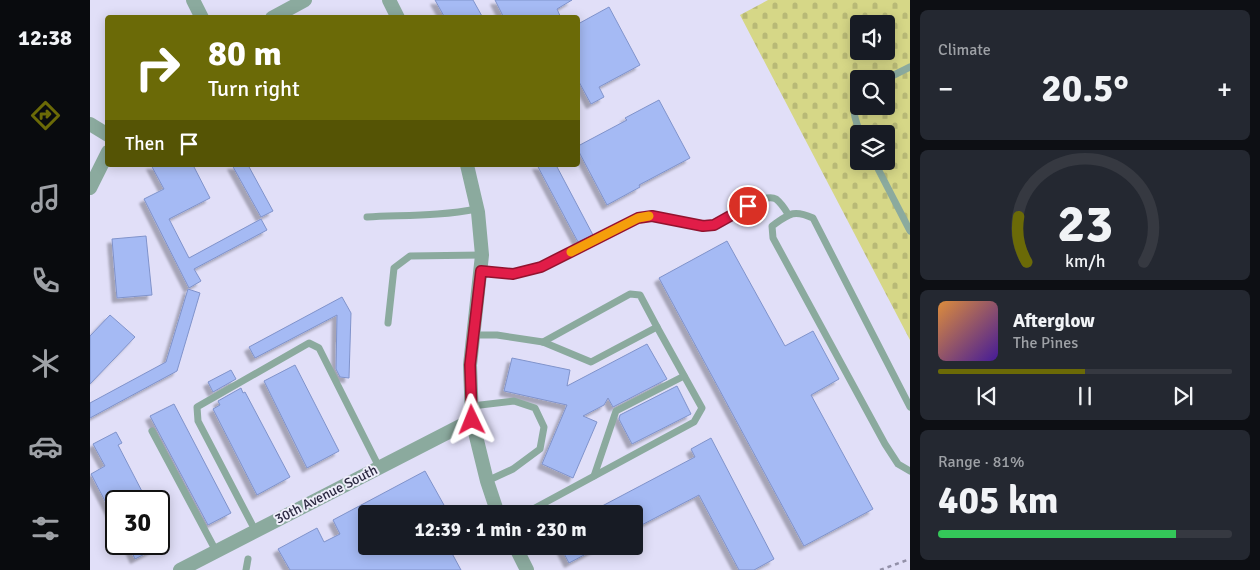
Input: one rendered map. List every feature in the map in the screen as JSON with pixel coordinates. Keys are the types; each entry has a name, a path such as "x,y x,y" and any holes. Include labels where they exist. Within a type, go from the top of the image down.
{"street":[{"path":"193,0 200,15"},
{"path":"276,15 305,0"},
{"path":"389,0 396,15"},
{"path":"90,124 105,133"},
{"path":"90,188 105,158"},
{"path":"467,167 477,209 482,254 470,365 472,420 495,505"},
{"name":"30th Avenue South","path":"180,570 472,420"},
{"path":"520,555 527,570"}],"lane":[{"path":"895,74 910,67"},
{"path":"879,170 910,231"},
{"path":"481,271 513,274 541,267 638,218 652,216 686,224 714,225 765,197 774,198 788,214"},
{"path":"367,218 442,214 477,209"},
{"path":"910,407 813,218 800,212 788,214 772,226 774,238 885,444 898,464 910,471"},
{"path":"388,323 394,268 410,256 482,254"},
{"path":"541,505 694,422 702,408 640,295 630,294 542,342"},
{"path":"474,335 497,335 542,342 591,362 657,327"},
{"path":"255,530 198,421 197,407 309,342 319,348 379,467"},
{"path":"594,476 616,411 684,376"},
{"path":"472,406 514,401 535,408 544,427 540,449 513,469 487,481"},
{"path":"152,431 216,551"},
{"path":"246,570 248,559"}],"path":[{"path":"880,570 910,559"}],"green space":[{"path":"768,0 910,0 910,340 740,15"}],"building":[{"path":"435,0 473,0 481,15 443,15"},
{"path":"495,0 572,0 557,9 560,15 502,15"},
{"path":"609,7 640,65 599,87 604,97 591,104 580,84 580,23"},
{"path":"659,100 690,158 639,185 640,187 607,205 580,154 580,145 627,120 625,118"},
{"path":"152,167 194,167 210,198 169,219 189,258 261,219 267,230 194,269 201,281 189,288 144,199 164,189"},
{"path":"233,167 249,167 273,211 261,217"},
{"path":"538,167 557,167 593,235 578,242"},
{"path":"146,236 152,295 117,298 112,239"},
{"path":"727,241 785,346 813,331 839,379 811,395 873,509 804,546 659,278"},
{"path":"188,289 200,293 177,371 90,418 90,403 166,362"},
{"path":"342,297 351,313 349,378 340,377 336,369 337,315 255,358 249,347"},
{"path":"110,315 135,337 90,384 90,336"},
{"path":"647,344 667,379 613,407 608,398 604,405 583,416 597,422 573,478 542,464 567,405 504,391 512,358 570,370 567,386"},
{"path":"295,365 339,451 307,468 264,381"},
{"path":"231,370 236,379 213,392 208,382"},
{"path":"677,386 691,414 632,444 619,419 620,415"},
{"path":"241,388 243,393 245,392 290,477 257,495 213,409 220,405 218,401"},
{"path":"174,404 231,513 208,525 150,416"},
{"path":"116,432 122,443 118,445 141,490 105,490 105,501 91,474 105,466 93,444"},
{"path":"711,438 774,559 754,570 739,570 699,495 643,524 643,505 604,505 695,457 691,449"},
{"path":"425,471 444,505 361,505"},
{"path":"358,507 358,555 453,555 461,570 290,570 278,549 317,528 324,542 340,534 333,520"},
{"path":"133,555 143,555 135,559"},
{"path":"565,555 584,555 569,563"}],"slow traffic":[{"path":"571,252 638,218 649,216"}],"route":[{"path":"472,420 470,365 481,271 513,274 541,267 638,218 652,216 686,224 714,225 748,206"}]}
